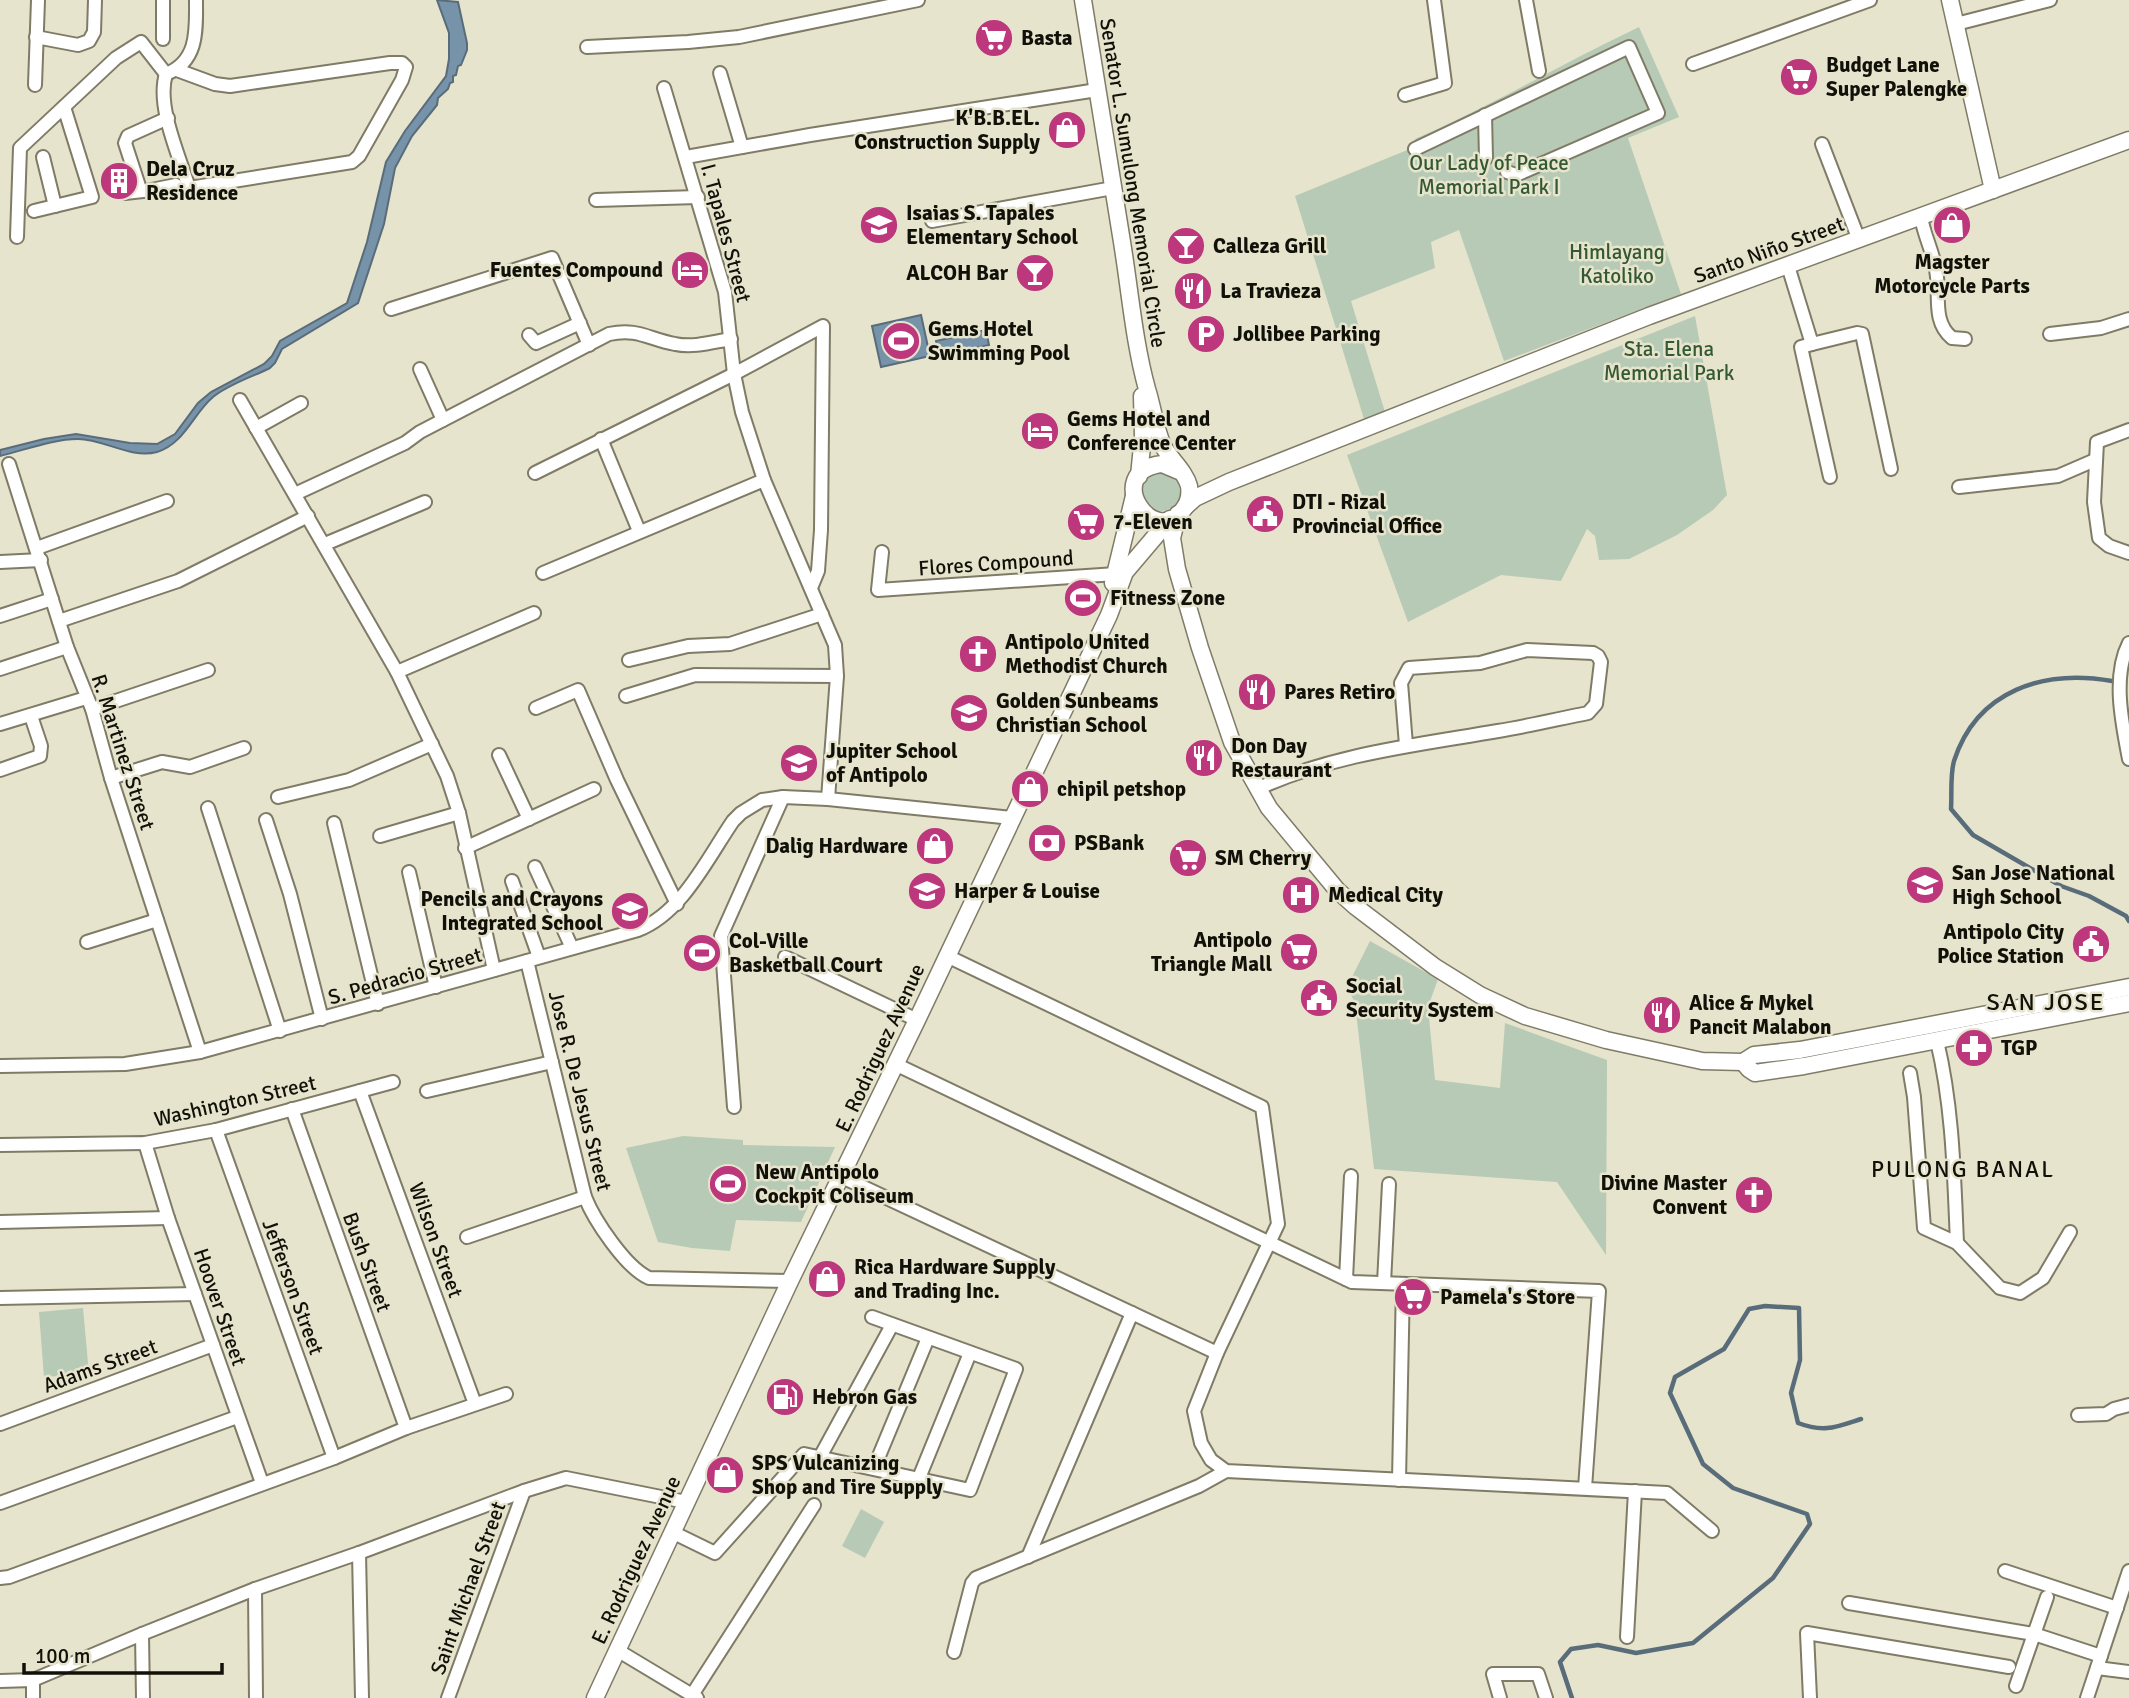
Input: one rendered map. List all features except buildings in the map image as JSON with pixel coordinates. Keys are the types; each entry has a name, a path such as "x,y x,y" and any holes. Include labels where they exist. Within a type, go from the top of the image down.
{"main road":[{"name":"Senator L. Sumulong Memorial Circle","path":"1083,0 1142,372 1164,448 1182,473"},
{"path":"1950,0 1993,190"},
{"name":"Santo Niño Street","path":"1178,513 1195,498 1229,482 1649,316 2129,140"},
{"name":"Senator L. Sumulong Memorial Circle","path":"1139,476 1143,436 1142,372"},
{"path":"1178,513 1158,520 1141,511 1134,496 1134,485 1149,467 1162,464 1182,473 1189,487 1178,513 1172,538 1173,547 1187,606 1232,742 1257,789 1277,818 1351,903 1425,960 1480,995 1525,1016 1606,1040 1702,1061 1743,1062 1754,1055 1800,1050 2129,987"},
{"name":"Santo Niño Street","path":"1182,473 1201,481 1229,482"},
{"name":"E. Rodriguez Avenue","path":"1095,643 1116,574 1134,496"},
{"name":"E. Rodriguez Avenue","path":"595,1698 790,1281 1109,615 1125,572 1178,513"},
{"path":"1147,516 1187,606"},
{"path":"1743,1062 1755,1073 1850,1059 1988,1029 2129,1003"}],"street":[{"path":"35,85 37,0"},
{"path":"36,37 78,45 89,41 94,32 95,0"},
{"path":"163,0 163,39"},
{"path":"17,237 20,148 116,58 141,42 172,71 229,86 402,63 406,67 402,80 359,156 352,162 189,188 168,118 162,86 172,71 196,40 196,0"},
{"path":"587,47 739,37 918,0"},
{"path":"1405,95 1445,83 1434,0"},
{"path":"1526,0 1539,71"},
{"path":"1693,64 1870,0"},
{"path":"1956,24 2050,0"},
{"path":"1415,149 1629,47 1658,113 1516,175 1507,172"},
{"path":"720,73 742,147"},
{"path":"664,88 686,157"},
{"name":"I. Tapales Street","path":"828,799 837,676 835,645 764,480 742,412 734,374 725,292 686,157 1097,90"},
{"path":"34,211 92,197 64,107"},
{"path":"1485,116 1486,158"},
{"path":"143,191 138,186 125,147 125,139 168,118"},
{"path":"1822,144 1858,240"},
{"path":"43,157 55,206"},
{"path":"125,193 176,185"},
{"path":"932,221 1113,188"},
{"path":"596,200 698,197"},
{"path":"1921,216 1936,267 1937,305 1941,323 1952,338 1965,339"},
{"path":"391,309 552,258 589,345"},
{"path":"1788,266 1812,344"},
{"path":"2050,334 2101,328 2129,320"},
{"path":"529,335 536,343 579,323"},
{"path":"535,473 734,374 822,326 821,530 818,571 811,588"},
{"path":"295,494 405,443 420,432 608,334 625,331 675,344 696,345 731,339"},
{"path":"1830,477 1801,347 1857,333 1862,334 1891,469"},
{"path":"420,369 443,420"},
{"path":"240,400 397,672 447,776 459,813 494,970"},
{"path":"256,428 301,403"},
{"path":"2129,430 2097,442 2094,502 2099,538 2109,546 2129,553"},
{"path":"601,439 639,531"},
{"path":"1959,487 2058,476 2095,460"},
{"name":"R. Martinez Street","path":"9,464 201,1052"},
{"path":"543,573 764,480"},
{"path":"0,562 39,554 167,501"},
{"path":"325,544 425,502"},
{"path":"59,621 178,581 308,516"},
{"name":"Flores Compound","path":"882,552 878,590 1116,574"},
{"path":"0,616 52,598"},
{"path":"397,672 534,613"},
{"path":"629,660 688,646 730,644 822,614"},
{"path":"2129,643 2123,654 2120,679 2123,728 2129,759"},
{"path":"0,669 67,647"},
{"path":"1257,789 1289,774 1406,745 1498,731 1588,713 1596,704 1601,662 1593,653 1527,650 1480,663 1409,668 1401,683 1406,745"},
{"path":"0,724 89,704 208,670"},
{"path":"626,696 695,675 837,676"},
{"path":"536,708 579,690 617,780 677,904"},
{"path":"0,770 40,756 41,746 31,716"},
{"path":"278,797 349,780 432,744"},
{"path":"111,778 162,762 191,767 244,748"},
{"path":"499,755 528,819"},
{"path":"465,848 594,789"},
{"path":"734,1107 721,936 783,797"},
{"name":"S. Pedracio Street","path":"0,1066 125,1064 201,1052 653,924 677,904 733,821 762,800 783,797 828,799 1012,818"},
{"path":"208,808 280,1031"},
{"path":"380,836 459,813"},
{"path":"266,820 290,894 322,1019"},
{"path":"334,823 378,1004"},
{"path":"535,867 572,948"},
{"path":"409,872 436,987"},
{"name":"Jose R. De Jesus Street","path":"512,881 533,959 552,1062 591,1212 614,1245 642,1275 649,1278 790,1281"},
{"path":"87,942 157,920"},
{"path":"947,956 1262,1107 1278,1224 1217,1353 1194,1411 1201,1443 1211,1460 1226,1471"},
{"path":"785,957 917,1020"},
{"path":"1937,1041 1951,1114 1957,1243"},
{"path":"427,1091 552,1062"},
{"path":"895,1064 1352,1282 1600,1291 1585,1488"},
{"path":"1910,1073 1924,1228 1957,1243 2000,1288 2020,1293 2043,1278 2070,1232"},
{"name":"Washington Street","path":"0,1145 145,1143 216,1130 393,1082"},
{"name":"Wilson Street","path":"360,1091 475,1404"},
{"name":"Bush Street","path":"292,1109 406,1428"},
{"name":"Jefferson Street","path":"216,1130 334,1458"},
{"name":"Hoover Street","path":"145,1143 168,1218 262,1483"},
{"path":"1346,1279 1351,1176"},
{"path":"842,1177 1217,1353"},
{"path":"1384,1283 1389,1184"},
{"path":"467,1237 585,1197"},
{"path":"0,1222 168,1218"},
{"path":"1399,1480 1403,1284"},
{"path":"0,1298 195,1294"},
{"path":"1028,1557 1132,1313"},
{"path":"672,1532 715,1553 804,1454 970,1490 1016,1369 872,1317"},
{"path":"820,1457 892,1325"},
{"path":"874,1468 928,1338"},
{"name":"Adams Street","path":"0,1424 213,1345"},
{"path":"919,1478 970,1353"},
{"path":"0,1578 334,1458 406,1428 506,1394"},
{"path":"2078,1415 2106,1414 2129,1405"},
{"path":"0,1503 237,1417"},
{"path":"954,1652 972,1583 976,1578 1199,1486 1226,1471 1667,1493 1712,1531"},
{"path":"0,1681 33,1680 255,1589 566,1478 686,1502"},
{"name":"Saint Michael Street","path":"448,1698 524,1491"},
{"path":"1627,1637 1635,1491"},
{"path":"617,1650 695,1697 814,1505"},
{"path":"359,1553 362,1698"},
{"path":"2006,1571 2117,1608"},
{"path":"2087,1698 2129,1571"},
{"path":"255,1589 256,1698"},
{"path":"2017,1686 2047,1597"},
{"path":"1849,1603 2034,1634 2129,1672"},
{"path":"1810,1698 1807,1633 2009,1667"},
{"path":"142,1634 143,1698"},
{"path":"1500,1698 1493,1674 1538,1674 1546,1698"},
{"path":"33,1680 33,1698"}],"green space":[{"name":"Our Lady of Peace Memorial Park I","path":"1639,27 1679,117 1628,138 1681,294 1504,361 1459,230 1431,242 1435,268 1351,301 1385,412 1364,419 1295,196 1417,146 1415,139"},
{"name":"Sta. Elena Memorial Park","path":"1695,316 1727,495 1713,510 1677,535 1629,559 1599,560 1595,536 1587,529 1561,581 1501,575 1408,622 1347,455"},
{"path":"1161,473 1174,479 1180,492 1174,505 1161,511 1148,505 1142,492 1148,479"},
{"path":"1370,941 1438,979 1428,1007 1435,1080 1500,1088 1505,1023 1607,1060 1606,1255 1557,1182 1374,1169 1355,1003 1347,987"},
{"name":"New Antipolo Cockpit Coliseum","path":"683,1136 743,1140 743,1145 835,1147 801,1222 736,1220 730,1251 658,1242 626,1148"},
{"path":"83,1308 89,1374 44,1377 39,1312"},
{"path":"861,1509 884,1522 865,1558 842,1546"}],"water":[{"path":"437,0 458,2 467,50 456,75 453,76 453,82 438,98 437,105 412,136 395,168 384,224 358,303 282,349 270,368 219,392 181,436 157,452 137,453 98,442 68,439 0,456 0,450 76,434 130,443 157,444 175,434 198,403 211,392 264,364 280,341 347,303 367,242 386,162 405,131 446,76 449,33"},
{"name":"Gems Hotel Swimming Pool","path":"921,315 930,356 881,367 872,326"},
{"path":"986,330 989,345 939,356 936,341"}],"waterway":[{"path":"2112,681 2062,678 2038,682 1996,701 1979,717 1965,737 1954,761 1951,809 1973,835 2061,886 2089,896 2126,916 2129,921"},
{"path":"1572,1698 1560,1662 1571,1649 1598,1645 1636,1653 1693,1643 1773,1578 1810,1524 1807,1514 1733,1488 1703,1464 1670,1393 1675,1377 1724,1349 1749,1309 1765,1306 1799,1308 1800,1360 1791,1393 1798,1423 1823,1428 1861,1419"}],"place":[{"name":"Basta","path":"994,38"},
{"name":"Budget Lane Super Palengke","path":"1799,77"},
{"name":"K'B.B.EL. Construction Supply","path":"1067,130"},
{"name":"Dela Cruz Residence","path":"119,181"},
{"name":"Isaias S. Tapales Elementary School","path":"879,225"},
{"name":"Magster Motorcycle Parts","path":"1952,225"},
{"name":"Calleza Grill","path":"1186,246"},
{"name":"Fuentes Compound","path":"690,270"},
{"name":"ALCOH Bar","path":"1035,273"},
{"name":"La Travieza","path":"1193,291"},
{"name":"Jollibee Parking","path":"1206,334"},
{"name":"Gems Hotel Swimming Pool","path":"901,341"},
{"name":"Gems Hotel and Conference Center","path":"1040,431"},
{"name":"DTI - Rizal Provincial Office","path":"1265,514"},
{"name":"7-Eleven","path":"1086,522"},
{"name":"Fitness Zone","path":"1083,598"},
{"name":"Antipolo United Methodist Church","path":"978,654"},
{"name":"Pares Retiro","path":"1257,692"},
{"name":"Golden Sunbeams Christian School","path":"969,713"},
{"name":"Don Day Restaurant","path":"1204,758"},
{"name":"Jupiter School of Antipolo","path":"799,763"},
{"name":"chipil petshop","path":"1030,789"},
{"name":"PSBank","path":"1047,843"},
{"name":"Dalig Hardware","path":"935,846"},
{"name":"SM Cherry","path":"1188,858"},
{"name":"San Jose National High School","path":"1925,885"},
{"name":"Harper & Louise","path":"927,891"},
{"name":"Medical City","path":"1301,895"},
{"name":"Pencils and Crayons Integrated School","path":"630,911"},
{"name":"Antipolo City Police Station","path":"2091,944"},
{"name":"Antipolo Triangle Mall","path":"1299,952"},
{"name":"Col-Ville Basketball Court","path":"702,953"},
{"name":"Social Security System","path":"1319,998"},
{"name":"Alice & Mykel Pancit Malabon","path":"1662,1015"},
{"name":"TGP","path":"1974,1048"},
{"name":"New Antipolo Cockpit Coliseum","path":"728,1184"},
{"name":"Divine Master Convent","path":"1754,1195"},
{"name":"Rica Hardware Supply and Trading Inc.","path":"827,1279"},
{"name":"Pamela's Store","path":"1413,1297"},
{"name":"Hebron Gas","path":"785,1397"},
{"name":"SPS Vulcanizing Shop and Tire Supply","path":"725,1475"}],"district":[{"name":"SAN JOSE","path":"2046,1002"},
{"name":"PULONG BANAL","path":"1963,1169"}],"park label":[{"name":"Himlayang Katoliko","path":"1617,264"}]}
